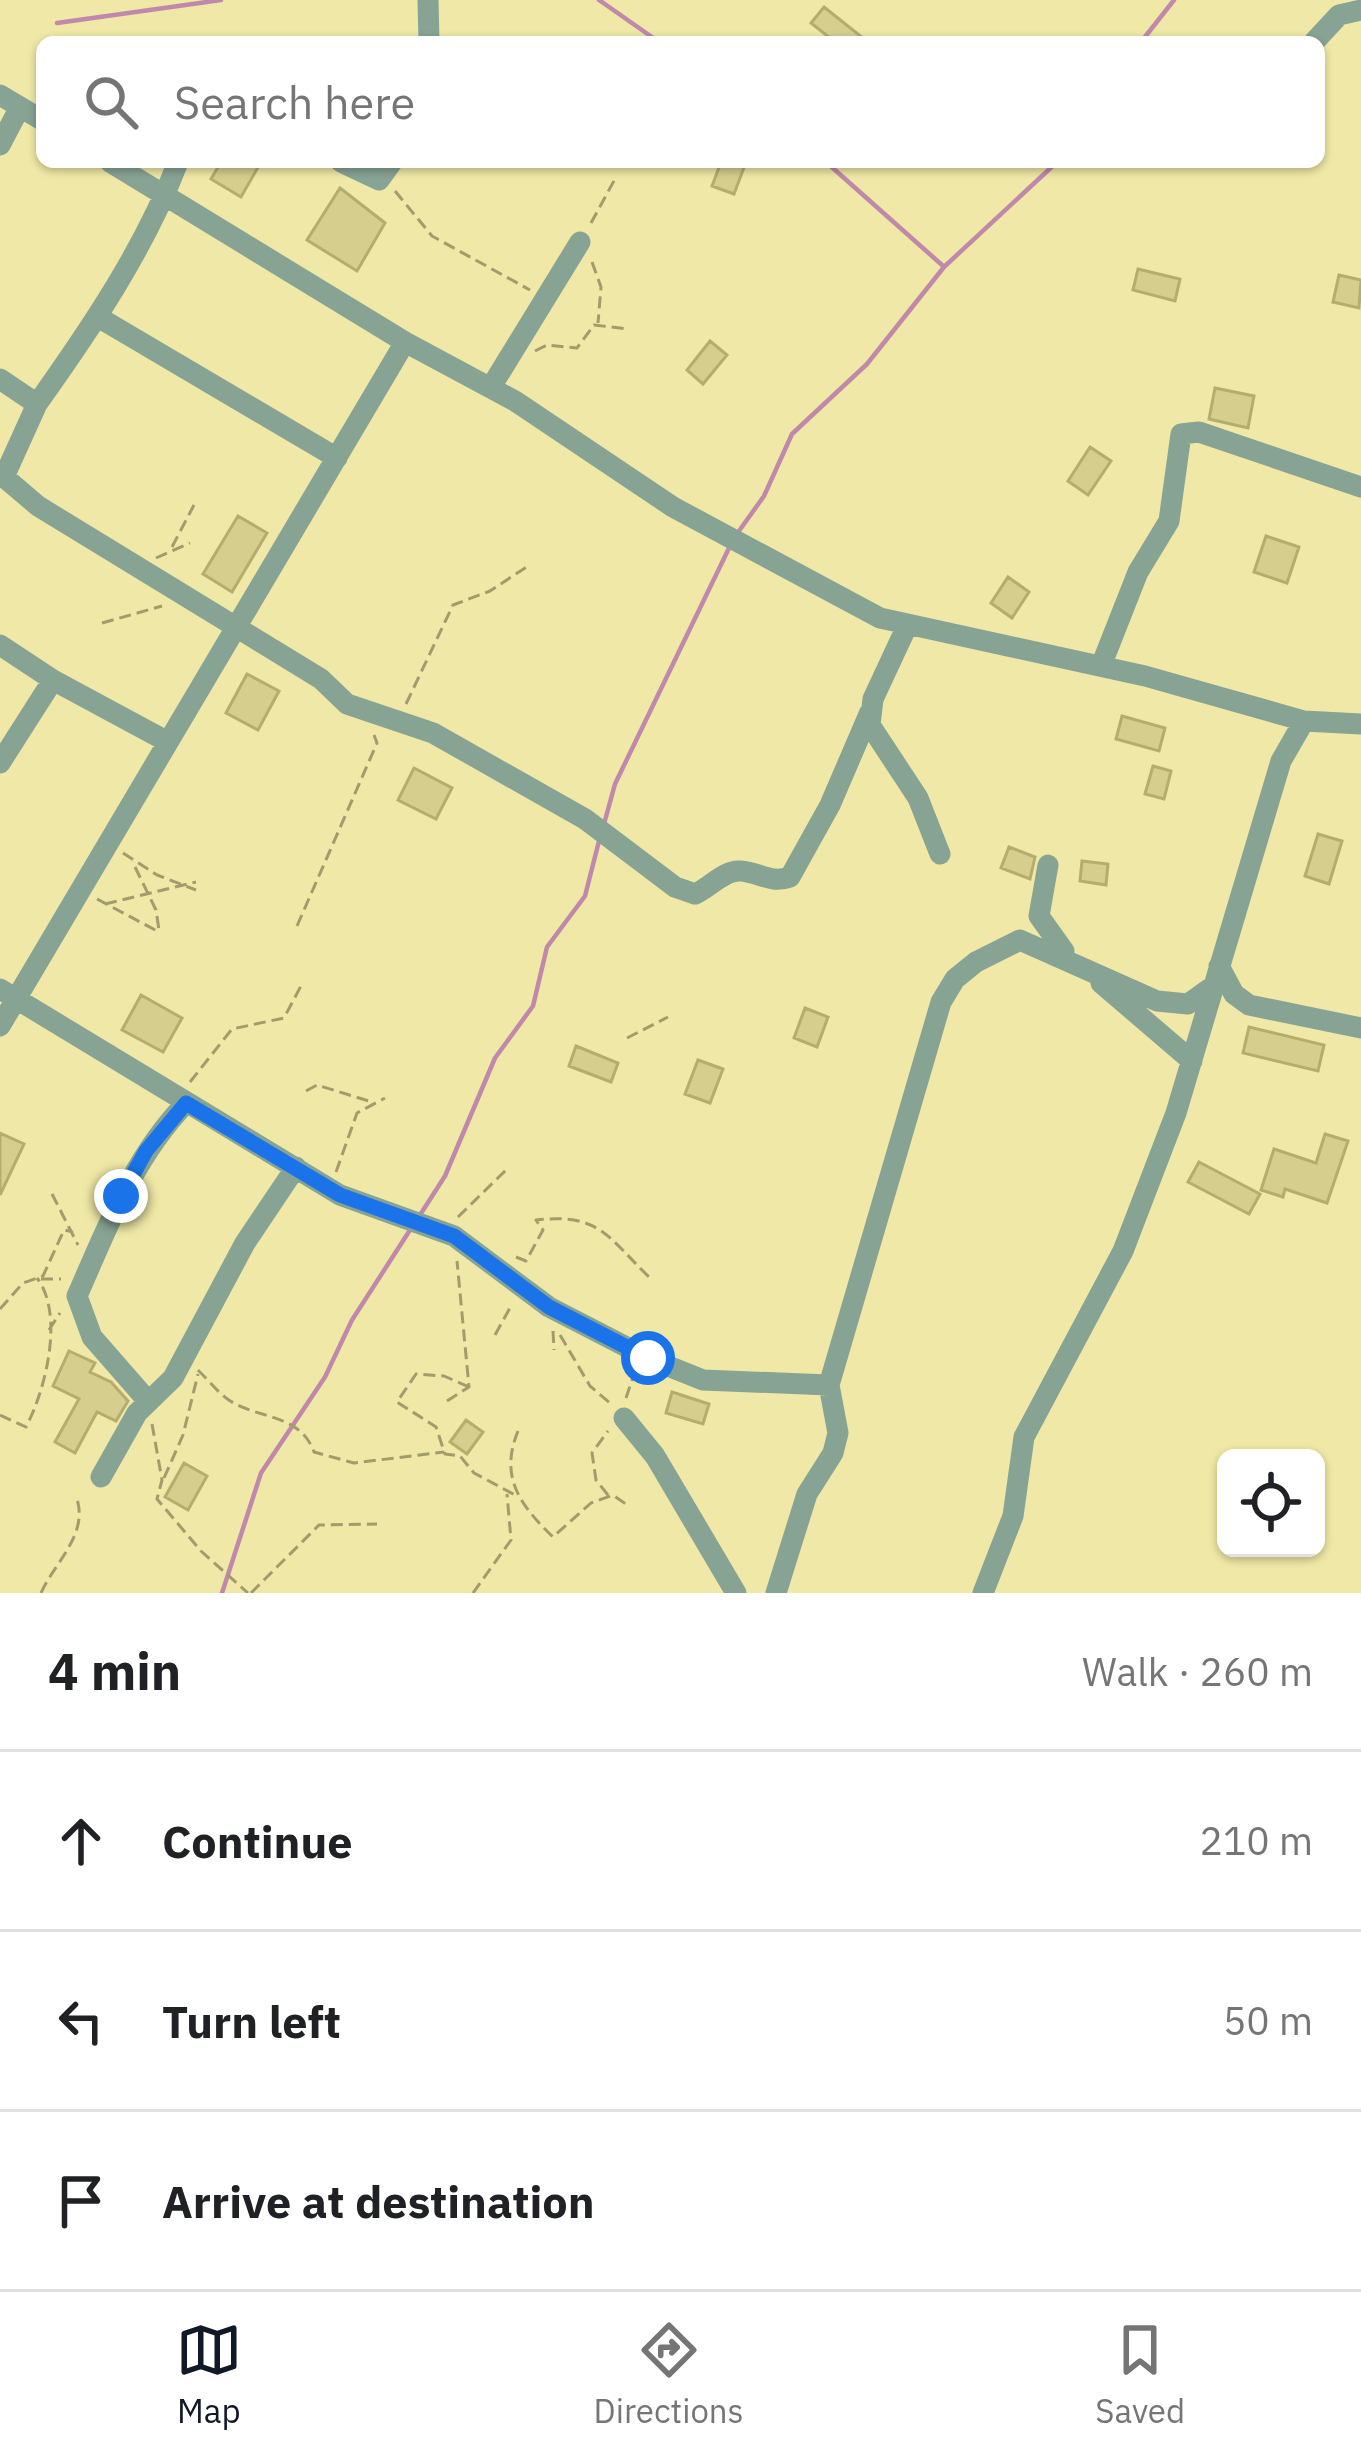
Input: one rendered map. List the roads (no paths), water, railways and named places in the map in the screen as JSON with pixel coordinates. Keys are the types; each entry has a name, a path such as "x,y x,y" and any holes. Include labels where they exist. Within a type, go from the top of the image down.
{"street":[{"path":"428,0 429,36"},
{"path":"1320,36 1339,15 1361,10"},
{"path":"0,145 10,101 36,117"},
{"path":"120,168 405,343 490,387 701,523 880,618 1101,666 1304,721 1361,724"},
{"path":"176,168 166,196 98,317 37,404 4,477 38,506 321,679 347,704 433,733 585,819 675,887 694,895 724,874 741,871 776,881 790,877 830,805 907,626"},
{"path":"490,387 580,242"},
{"path":"98,317 337,458"},
{"path":"0,1025 8,994 78,893 405,343"},
{"path":"0,380 37,404"},
{"path":"1101,666 1138,572 1169,521 1181,434 1199,433 1361,487"},
{"path":"0,645 52,680 168,742"},
{"path":"0,763 52,680"},
{"path":"870,712 873,736 919,798 940,854"},
{"path":"983,1593 1013,1516 1024,1437 1123,1251 1192,1061 1280,761 1304,721"},
{"path":"1034,944 1048,865"},
{"path":"1041,921 1078,964 1192,1061"},
{"path":"776,1593 807,1494 833,1454 838,1432 830,1385 941,1002 955,979 976,962 1020,940 1168,1004 1188,1004 1210,989"},
{"path":"1219,966 1234,994 1249,1005 1361,1028"},
{"path":"8,994 340,1195 444,1231 535,1294 648,1358 703,1380 757,1387 830,1385"},
{"path":"147,1400 92,1337 80,1315 80,1272 146,1151 186,1103"},
{"path":"101,1477 147,1400 172,1378 245,1243 296,1167"},
{"path":"624,1418 656,1456 736,1593"}],"waterway":[{"path":"57,23 221,0"},
{"path":"599,0 650,36"},
{"path":"1146,36 1174,0"},
{"path":"833,168 942,265"},
{"path":"739,531 764,496 792,434 867,364 944,267 1051,168"},
{"path":"604,824 615,784 730,546"},
{"path":"420,1215 445,1176 495,1058 533,1006 547,947 585,896 599,841"},
{"path":"222,1593 261,1473 325,1377 352,1320 410,1230"}]}
